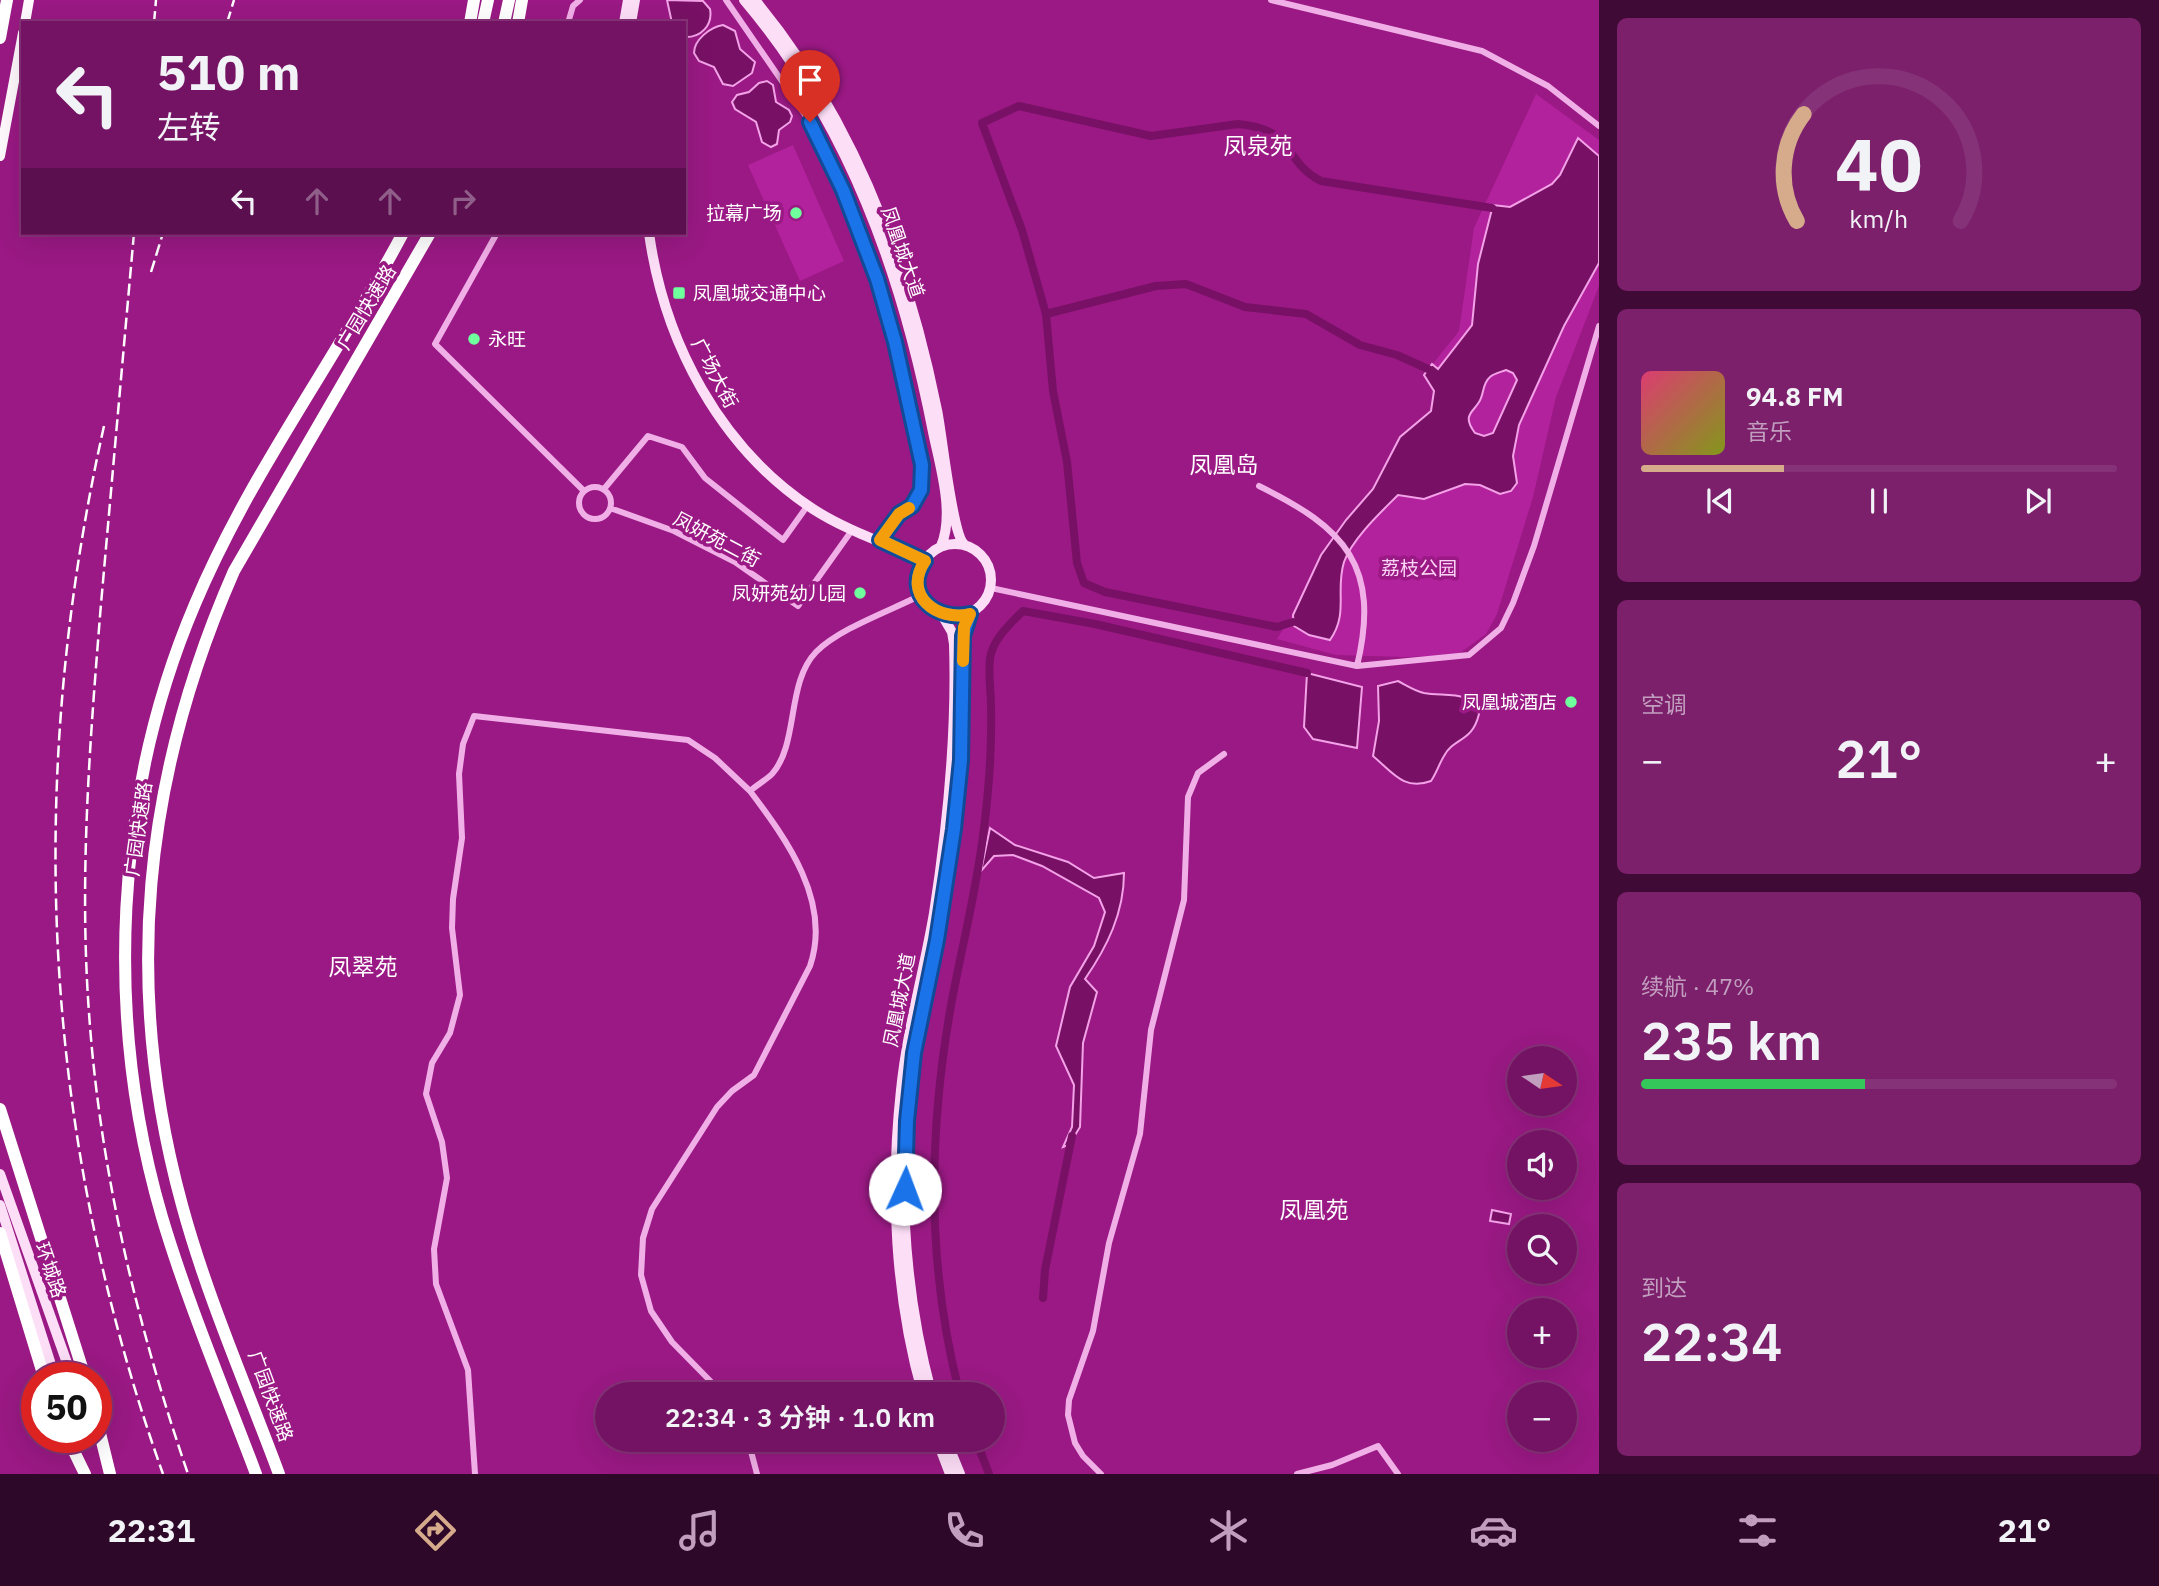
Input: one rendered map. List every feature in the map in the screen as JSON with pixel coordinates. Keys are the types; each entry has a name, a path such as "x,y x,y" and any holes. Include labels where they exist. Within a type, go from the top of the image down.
{"highway":[{"path":"0,38 7,0"},
{"path":"470,21 474,0"},
{"path":"483,21 488,0"},
{"path":"504,21 509,0"},
{"path":"518,21 522,0"},
{"name":"广园快速路","path":"256,1474 162,1218 148,1156 136,1093 127,999 126,911 130,856 140,788 161,701 195,603 249,495 402,235"},
{"name":"广园快速路","path":"279,1474 200,1260 169,1155 150,1043 147,945 154,840 178,725 211,624 234,570 417,260 429,235"},
{"path":"417,260 436,235"},
{"path":"0,1109 80,1362"},
{"path":"0,1233 39,1362"},
{"path":"75,1453 86,1474"},
{"path":"104,1453 109,1474"}],"main road":[{"path":"24,21 29,0"},
{"path":"624,21 628,0"},
{"path":"631,21 635,0"},
{"name":"凤凰城大道","path":"744,0 782,51 827,120 861,188 888,257 921,372 939,461 947,530 941,546"},
{"name":"凤凰城大道","path":"755,0 788,41 830,108 866,178 884,223 918,326 943,439 955,528 964,544"},
{"path":"0,156 21,44"},
{"name":"广场大街","path":"650,235 676,335 713,411 757,462 808,505 836,522 923,564"},
{"name":"广场大街","path":"836,522 850,533 878,543"},
{"path":"964,544 980,554 988,566 991,588 981,606 970,614 956,617 942,615 929,607 921,595 918,581 923,564 941,546 964,544"},
{"name":"凤凰城大道","path":"929,1382 914,1305 906,1241 907,1121 914,1053 937,940 954,829 961,760 963,636 970,614"},
{"name":"凤凰城大道","path":"921,1382 899,1260 896,1165 904,1066 934,914 952,763 954,643 952,632 942,615"},
{"name":"环城路","path":"0,1174 67,1362"},
{"name":"环城路","path":"0,1205 50,1362"},
{"path":"942,1452 950,1474"},
{"path":"951,1452 960,1474"},
{"path":"80,1453 86,1474"},
{"path":"101,1453 109,1474"}],"street":[{"path":"569,21 574,3 580,0"},
{"path":"726,0 810,122 843,190 878,284 895,342 922,465 921,490 912,506 899,514 878,543"},
{"path":"1271,0 1482,51 1548,86 1599,126"},
{"path":"496,235 435,344 584,491"},
{"path":"991,588 1357,666 1469,655 1501,628 1534,546 1599,326"},
{"path":"604,489 648,436 682,447 705,478 783,540 808,505"},
{"path":"1259,486 1305,509 1341,540 1359,573 1365,610 1357,666"},
{"path":"593,487 604,489 610,497 610,508 600,518 585,515 580,506 584,491 593,487"},
{"name":"凤妍苑二街","path":"610,508 674,531 735,562 798,606 850,533"},
{"path":"750,790 773,773 782,755 802,675 815,653 836,638 921,595"},
{"path":"475,1474 468,1370 436,1284 434,1249 447,1178 442,1142 426,1094 432,1063 450,1033 460,995 452,909 462,838 460,759 474,716 688,740 715,758 750,790 788,846 811,895 817,921 815,948 810,966 754,1075 723,1098 652,1209 640,1256 645,1293 660,1327 712,1382"},
{"path":"1101,1474 1083,1456 1075,1443 1069,1422 1069,1400 1093,1331 1109,1243 1140,1134 1151,1030 1184,900 1188,797 1198,773 1224,754"},
{"path":"1297,1474 1322,1468 1378,1446 1398,1474"},
{"path":"751,1452 757,1474"}],"green space":[{"name":"荔枝公园","path":"1536,94 1599,140 1599,286 1556,397 1533,497 1497,614 1486,634 1457,655 1336,655 1277,639 1303,598 1321,555 1373,489 1400,437 1431,411 1434,391 1424,375 1459,331 1474,228"},
{"name":"拉幕广场","path":"793,145 844,261 800,281 748,165"}],"shaded area":[{"path":"667,0 703,1 710,9 708,25 700,33 690,37 686,37 686,21 672,21"},
{"path":"723,25 735,31 740,49 755,62 752,73 733,86 723,84 714,67 699,61 694,53 697,43 704,35"},
{"path":"767,81 773,85 776,102 789,110 792,116 790,122 779,130 777,144 771,147 762,142 756,122 735,109 732,102 737,95 749,92 759,83"},
{"path":"1578,138 1599,156 1599,263 1564,326 1519,425 1513,456 1517,483 1511,491 1500,494 1480,485 1465,484 1424,499 1398,495 1368,526 1348,553 1342,573 1339,620 1330,640 1309,635 1294,626 1293,615 1321,555 1373,489 1400,437 1431,411 1434,391 1424,375 1432,364 1438,369 1472,325 1478,264 1493,205 1510,207 1552,184 1560,175","holes":["1506,370 1513,373 1517,380 1493,433 1484,436 1475,433 1469,417 1479,403 1486,382 1491,376"]},
{"path":"1307,673 1362,687 1357,748 1313,739 1304,727"},
{"path":"1398,681 1424,693 1464,697 1475,706 1479,714 1472,730 1448,750 1431,781 1413,784 1399,779 1373,756 1379,721 1378,686"},
{"path":"990,828 1015,845 1068,862 1094,878 1124,873 1121,902 1113,929 1085,979 1097,992 1083,1043 1080,1127 1069,1145 1063,1147 1072,1127 1074,1085 1056,1046 1070,987 1094,946 1105,912 1099,898 1042,866 1013,855 994,856 981,871"},
{"path":"1492,1210 1511,1214 1507,1214 1507,1224 1490,1221"}],"waterway":[{"path":"1293,622 1277,627 1105,592 1084,583 1077,563 1067,462 1053,391 1046,314 1022,230 982,123 1019,106 1151,136 1238,124 1257,127 1280,139 1300,165 1321,181 1492,208"},
{"path":"1046,314 1156,286 1186,284 1245,307 1306,314 1360,345 1397,355 1428,369"},
{"path":"957,1382 941,1300 934,1204 935,1156 950,1011 986,813 991,737 989,664 995,644 1023,611 1095,624 1307,673"},
{"path":"1043,1298 1045,1270 1072,1136"},
{"path":"981,1452 989,1474"}],"railway":[{"path":"154,21 156,0"},
{"path":"228,21 234,0"},
{"path":"134,235 93,706 87,808 86,962 94,1072 112,1189 137,1304 188,1474"},
{"path":"151,272 162,235"},
{"path":"104,426 79,558 63,691 56,823 58,954 70,1085 91,1216 122,1345 163,1474"}],"slow traffic":[{"path":"909,508 899,514 880,540 925,561 921,566 918,581 921,595 929,607 942,615 956,617 970,614 964,627 963,661"}],"place":[{"name":"拉幕广场","path":"796,213"},
{"name":"凤凰城交通中心","path":"679,293"},
{"name":"永旺","path":"474,339"},
{"name":"凤妍苑幼儿园","path":"860,593"},
{"name":"凤凰城酒店","path":"1571,702"}],"district":[{"name":"凤泉苑","path":"1258,145"},
{"name":"凤凰岛","path":"1224,464"},
{"name":"凤翠苑","path":"363,966"},
{"name":"凤凰苑","path":"1314,1209"}],"route":[{"path":"810,122 843,190 877,279 895,342 922,465 921,490 912,506 899,514 880,540 925,561 921,566 918,581 921,595 929,607 942,615 956,617 970,614 963,636 961,760 954,829 943,908 914,1053 907,1121 905,1189"}]}
